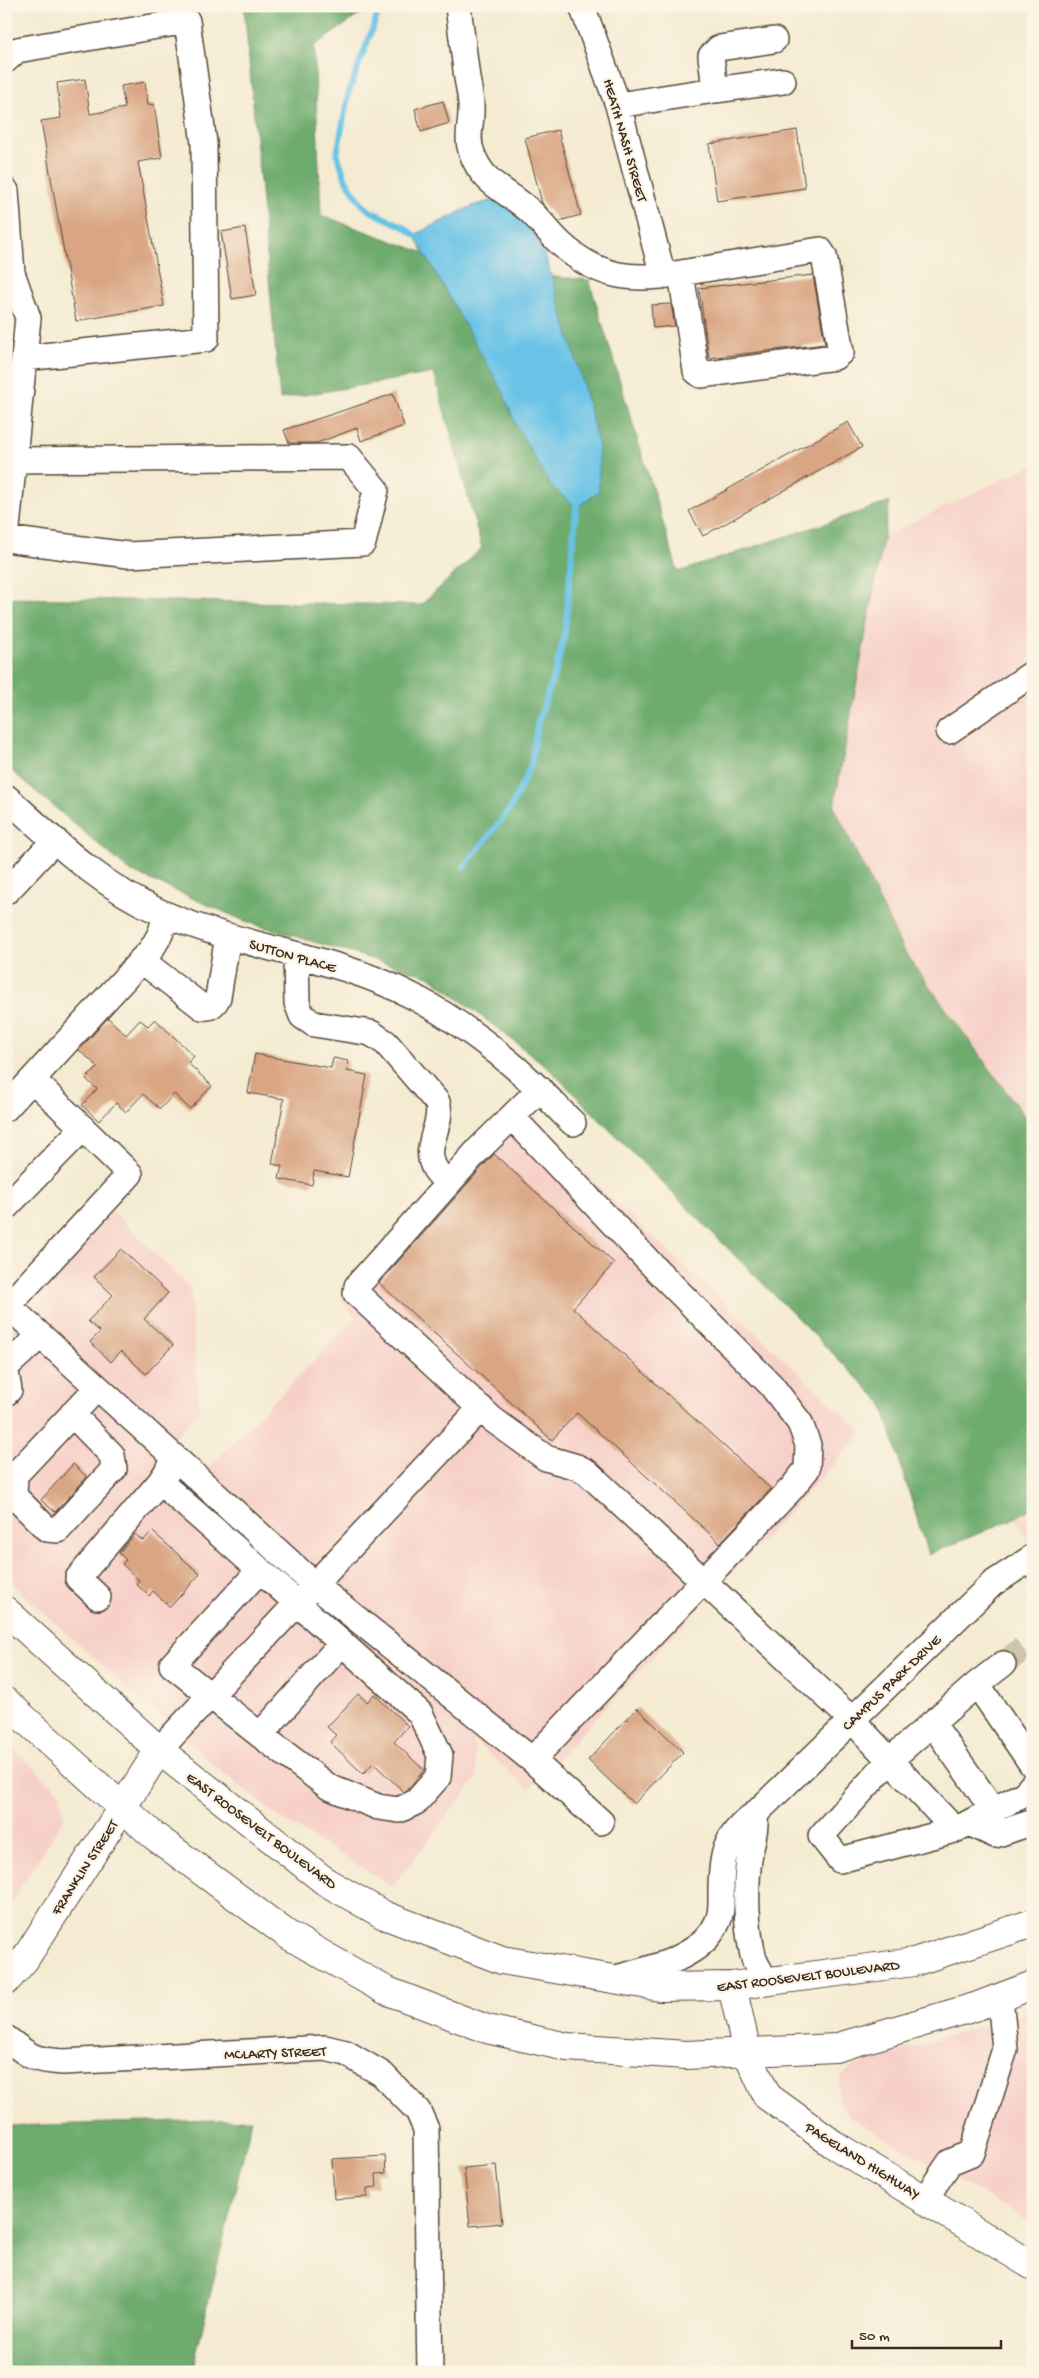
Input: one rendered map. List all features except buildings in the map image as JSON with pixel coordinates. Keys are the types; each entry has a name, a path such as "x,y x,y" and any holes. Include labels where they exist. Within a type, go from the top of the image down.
{"main road":[{"name":"EAST ROOSEVELT BOULEVARD","path":"6,1611 158,1750 326,1882 384,1915 502,1960 660,1987 732,1986 914,1962 1033,1923"},
{"path":"6,1702 152,1835 288,1935 385,1990 487,2029 567,2047 686,2055 835,2048 1033,1985"},
{"name":"FRANKLIN STREET","path":"6,1981 25,1959 158,1750"},
{"path":"1000,1997 1010,1984 1024,1972 1033,1969"},
{"name":"PAGELAND HIGHWAY","path":"732,1986 747,2052 767,2096 833,2144 1033,2266"}],"street":[{"path":"458,6 471,112 469,136 471,151 478,167 489,182 529,210 560,244 580,260 602,272 619,276 672,275"},
{"name":"HEATH NASH STREET","path":"582,6 618,105 672,275 696,371 702,375 835,357 841,352 824,256 820,250 672,275"},
{"path":"6,60 18,50 187,21 204,142 206,339 24,358"},
{"path":"715,90 711,56 714,51 719,48 774,40"},
{"path":"618,105 783,81"},
{"path":"6,191 9,273 28,318 6,538 128,555 363,543 376,490 349,457 14,460"},
{"path":"949,731 1033,673"},
{"name":"SUTTON PLACE","path":"6,797 114,889 164,914 228,936 374,979 413,997 453,1020 490,1047 540,1089 573,1123"},
{"path":"6,888 8,890 55,840"},
{"path":"6,1108 141,960 160,936 165,922 164,914"},
{"path":"141,960 202,1007 206,1008 216,1002 218,997 228,936"},
{"path":"296,956 297,1003 302,1016 314,1024 371,1033 386,1044 437,1102 440,1110 430,1151 434,1168 448,1184"},
{"path":"33,1080 130,1174 7,1305 175,1460 307,1594 342,1642 420,1713 440,1755 438,1777 416,1802 399,1810 378,1806 329,1787 172,1665 260,1570"},
{"path":"540,1089 513,1118 478,1150 357,1286 356,1294 480,1408 546,1458 577,1467 587,1472 852,1720 890,1760 962,1826 995,1835 1033,1822"},
{"path":"513,1118 654,1267 771,1386 800,1423 808,1445 807,1470 532,1760"},
{"path":"6,1207 84,1128"},
{"path":"6,1367 40,1336"},
{"path":"6,1372 9,1390 6,1393"},
{"path":"72,1414 112,1455 114,1469 58,1530 46,1529 14,1496 15,1475 96,1388"},
{"path":"158,1750 307,1594 480,1408"},
{"path":"98,1597 78,1578 160,1482 175,1460"},
{"path":"160,1482 260,1570 307,1594 444,1689 532,1760 601,1822"},
{"name":"CAMPUS PARK DRIVE","path":"612,1979 656,1968 676,1959 710,1935 718,1923 721,1909 721,1878 726,1848 739,1825 755,1814 992,1584 1033,1557"},
{"path":"260,1734 342,1642"},
{"path":"1002,1664 890,1760 821,1836 840,1860 962,1826 1024,1794 1033,1784"},
{"path":"977,1684 1033,1766"},
{"path":"420,1713 444,1689"},
{"path":"932,1723 994,1811"},
{"path":"755,1814 757,1828 749,1858 747,1880 749,1933 753,1956 767,1982"},
{"path":"925,2200 950,2162 972,2154 1004,2049 1000,1997"},
{"name":"MCLARTY STREET","path":"6,2038 30,2058 63,2062 325,2048 346,2053 382,2074 418,2111 426,2129 430,2372"}],"shaded area":[{"path":"1033,465 1033,1128 903,950 834,806 884,536"},
{"path":"507,1107 551,1142 863,1433 529,1789 474,1741 477,1778 393,1886 280,1818 216,1767 6,1579 6,1319 12,1324 112,1211 190,1288 199,1410 157,1457 190,1486 356,1318 342,1300 342,1286"},
{"path":"1033,1507 1033,1548 1015,1518"},
{"path":"6,1742 59,1791 64,1818 6,1911"},
{"path":"1033,2010 1033,2223 848,2116 838,2100 838,2086 841,2077 851,2067"}],"green space":[{"path":"244,6 372,6 314,46 321,215 468,269 589,280 678,572 890,502 834,806 903,950 1033,1128 1033,1507 1015,1518 928,1555 882,1403 545,1065 429,976 247,922 130,871 6,766 6,598 421,605 482,548 434,373 280,399"},
{"path":"252,2119 192,2372 6,2372 6,2126"}],"water":[{"path":"505,197 528,218 546,258 583,384 599,447 599,491 577,508 550,485 515,423 503,392 414,235 472,206"}],"waterway":[{"path":"381,6 349,91 337,154 346,180 362,204 370,211 422,238"},
{"path":"464,867 511,808 531,765 537,726 556,669 565,632 577,499"}],"tunnel":[{"path":"1003,1664 1033,1641"}]}
